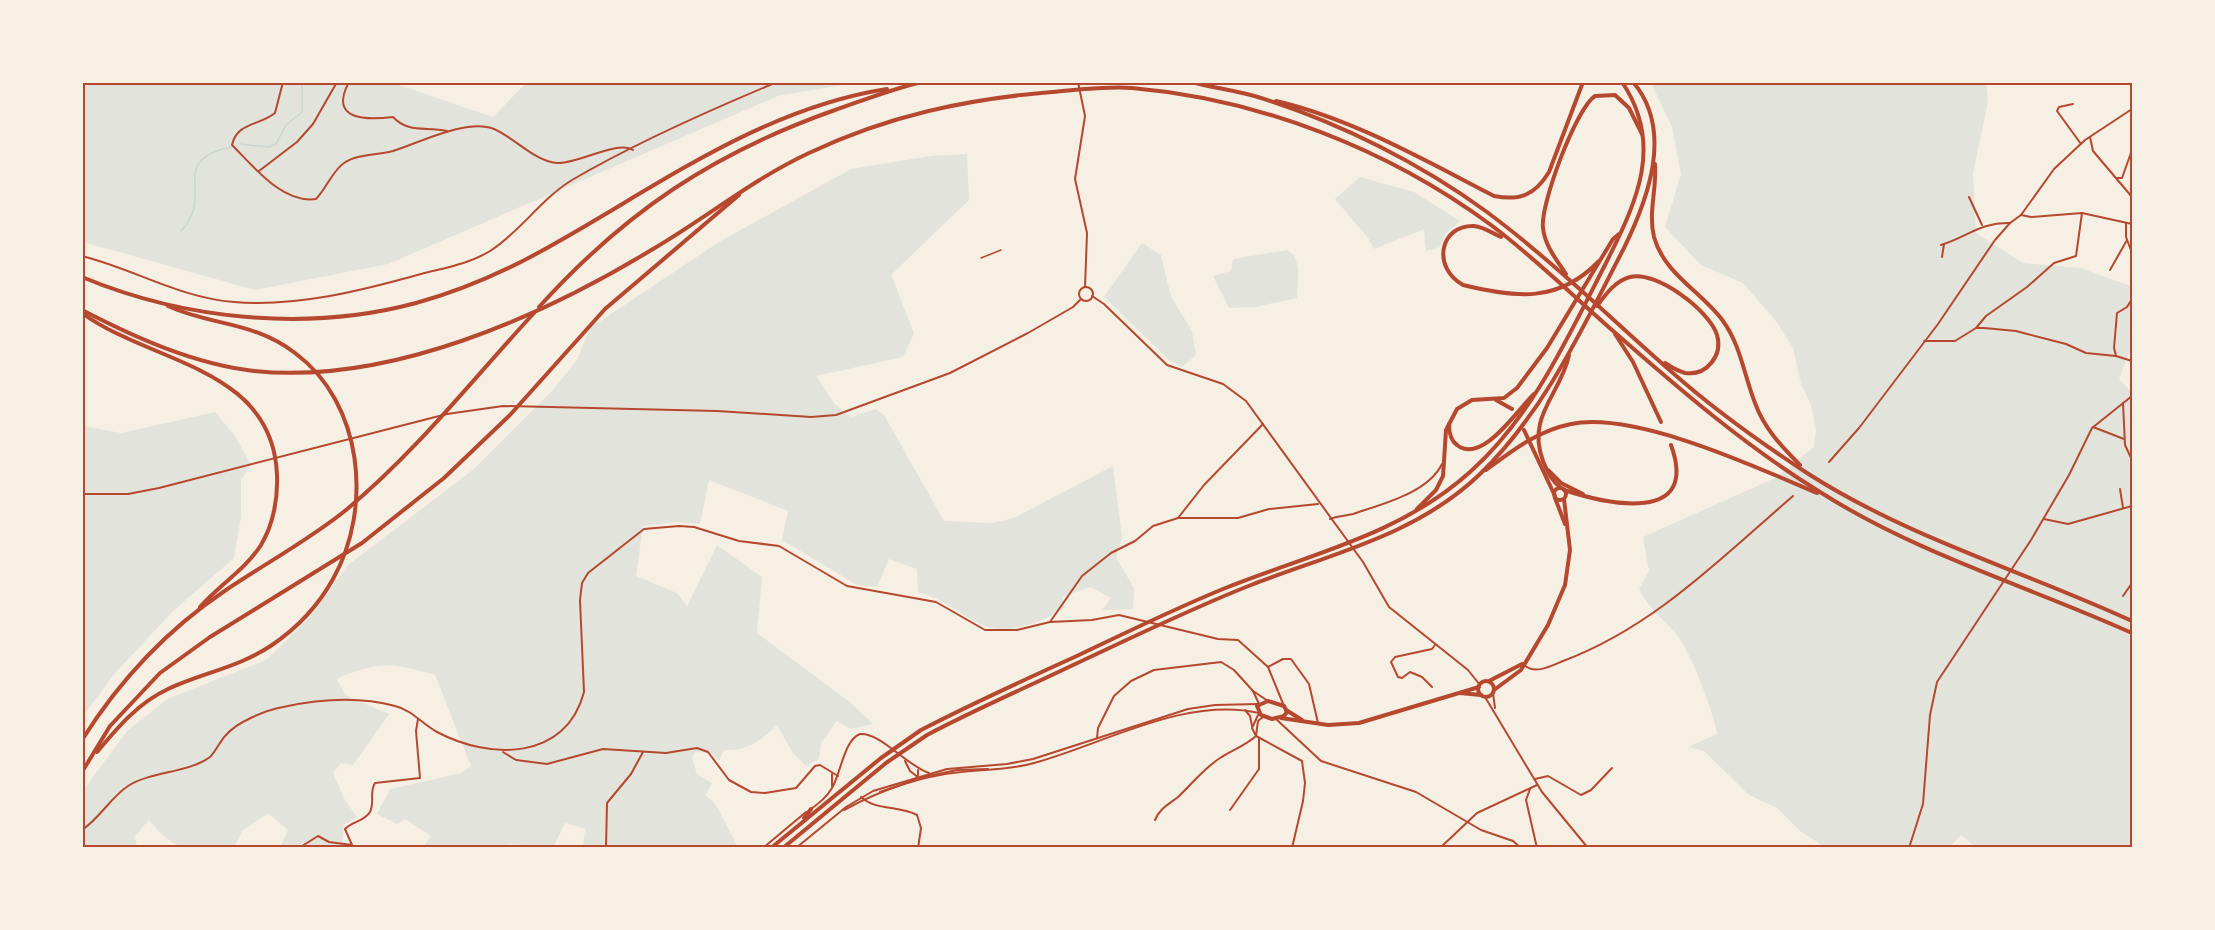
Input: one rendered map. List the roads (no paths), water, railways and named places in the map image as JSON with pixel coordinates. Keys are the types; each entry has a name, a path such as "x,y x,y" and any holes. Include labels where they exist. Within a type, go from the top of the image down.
{"highway":[{"path":"162,303 230,316 272,318 333,317 414,304 491,277 560,241 679,168 742,136 865,93 922,82"},
{"path":"1191,82 1299,107 1340,122 1419,157 1494,196 1509,199 1529,195 1541,185 1549,172 1583,82"},
{"path":"770,848 881,758 948,716 1206,596 1368,537 1445,494 1472,471 1515,425 1539,389 1622,232 1640,184 1644,159 1636,107 1622,82"},
{"path":"1635,84 1648,112 1654,142 1656,175 1652,216 1659,248 1670,267 1724,322 1735,342 1755,404 1764,423 1779,444 1808,473"},
{"path":"194,614 344,512 398,465 576,266 612,233 657,199 730,153 781,129 897,88"},
{"path":"82,311 177,353 207,362 257,371 337,369 396,362 489,331 575,293 654,249 755,181 810,152 907,115 967,100 1088,89 1129,88 1229,103 1324,133 1373,154 1430,185 1506,238 1747,442 1830,498 1914,543 2133,633"},
{"path":"1570,279 1550,250 1542,223 1545,202 1581,111 1595,96 1615,95 1629,108 1642,135"},
{"path":"1260,98 1333,126 1413,166 1484,210 1570,279 1657,358 1722,412 1808,473 1940,542 2082,598 2133,621"},
{"path":"1479,476 1521,429 1570,351 1639,218 1650,184 1654,157"},
{"path":"82,772 110,726 160,673 210,637 362,543 444,478 510,415 605,309 755,181"},
{"path":"1506,238 1474,226 1461,229 1450,237 1443,249 1445,270 1454,280 1477,289 1529,294 1549,293 1567,287 1583,276 1601,258"},
{"path":"1490,398 1511,408 1507,402 1511,394 1536,364 1589,282 1613,239 1622,232"},
{"path":"82,277 182,311 236,324 282,344 306,362 333,395 349,432 356,471 356,510 349,540 334,579 297,626 249,659 154,696 122,722 87,764"},
{"path":"1589,316 1609,290 1628,277 1650,277 1689,301 1714,327 1718,349 1716,357 1703,370 1684,372 1657,358"},
{"path":"82,311 107,328 193,366 237,392 258,416 269,440 276,460 277,482 274,511 261,545 240,570 129,676 82,740"},
{"path":"1611,328 1633,362 1660,422"},
{"path":"1459,693 1483,696 1494,692 1518,674 1538,645 1564,585 1570,550 1564,499 1562,489 1548,476 1539,447 1541,416 1568,361 1570,351"},
{"path":"1450,420 1449,431 1456,444 1463,448 1475,449 1490,441 1539,389"},
{"path":"1411,515 1440,483 1446,452 1446,430 1450,420 1465,403 1502,398 1511,394"},
{"path":"783,848 886,763 944,725 1221,597 1387,536 1445,502 1520,444 1547,431 1584,423 1612,423 1693,444 1830,498"},
{"path":"1524,430 1566,525"},
{"path":"1555,497 1555,491 1562,489 1631,504 1649,504 1659,500 1671,489 1676,479 1676,459 1671,445"},
{"path":"1539,461 1561,483 1584,494"},
{"path":"1555,497 1564,499"},
{"path":"1285,713 1276,719 1263,717 1259,713 1259,704 1275,701 1293,719 1318,723 1359,723 1480,686 1523,664"},
{"path":"1488,682 1494,692"},
{"path":"1480,686 1483,696"},
{"path":"1285,713 1303,720"},
{"path":"800,823 811,809"}],"street":[{"path":"284,82 275,113 240,129 234,136 232,145 286,195 304,201 316,199 341,164 350,160 391,152 449,132 480,126 493,129 550,163 565,163 621,147 633,150"},
{"path":"260,171 297,142 313,124 338,82"},
{"path":"350,82 343,95 344,106 353,117 369,120 393,117 401,126 413,130 449,132"},
{"path":"82,256 207,298 254,303 318,298 381,285 480,256 507,238 563,187 633,150 777,82"},
{"path":"1078,82 1083,98 1084,131 1075,179 1087,233 1085,287 1080,291 1081,299"},
{"path":"2073,104 2059,107 2057,111 2081,144"},
{"path":"1829,462 1859,428 2010,223 2021,215 2054,169 2090,137 2133,109"},
{"path":"2090,137 2093,151 2133,197"},
{"path":"2117,178 2122,178 2133,150"},
{"path":"1968,197 1982,225"},
{"path":"2021,215 2031,218 2082,213 2133,224"},
{"path":"1924,341 1955,341 1976,328 1986,316 2028,287 2054,263 2076,256 2082,213"},
{"path":"1942,257 1942,244 1960,239 1982,225 2010,223"},
{"path":"2126,223 2127,240 2133,253"},
{"path":"2110,270 2127,240"},
{"path":"981,258 1001,250"},
{"path":"1085,287 1090,289 1092,296 1104,304 1167,364 1230,388 1246,401 1318,504 1363,562 1389,607 1473,675 1480,686"},
{"path":"1081,299 1087,300 1092,296"},
{"path":"82,494 144,492 473,409 503,406 717,411 811,417 836,415 950,373 1028,333 1073,307 1081,299"},
{"path":"2116,356 2117,313 2131,304 2133,299"},
{"path":"1976,328 2016,331 2066,344 2086,353 2116,356 2133,361"},
{"path":"1910,848 1923,804 1933,692 2044,519 2093,426 2133,396"},
{"path":"2123,403 2124,439 2133,460"},
{"path":"1178,518 1204,485 1263,424"},
{"path":"2093,426 2124,439"},
{"path":"1329,519 1355,513 1429,482 1437,474 1446,452"},
{"path":"2120,489 2123,508"},
{"path":"1523,664 1528,669 1543,669 1583,654 1646,620 1689,588 1793,496"},
{"path":"1050,622 1064,598 1094,564 1135,541 1153,526 1178,518 1238,518 1269,509 1318,504"},
{"path":"2044,519 2068,524 2133,506"},
{"path":"503,752 524,749 555,735 569,723 580,706 584,692 580,600 582,583 588,573 644,529 679,526 694,527 739,541 780,546 847,586 936,602 985,630 1017,630 1050,622 1124,615 1238,640 1268,667 1280,692 1287,729"},
{"path":"2123,596 2133,583"},
{"path":"1432,687 1415,672 1410,672 1402,678 1398,677 1391,662 1395,657 1432,649 1436,645"},
{"path":"1268,667 1283,658 1292,659 1309,684 1318,723"},
{"path":"1097,740 1098,728 1114,696 1131,681 1154,670 1221,662 1234,670 1253,691 1268,701"},
{"path":"862,798 942,774 993,770 1034,763 1203,706 1259,704 1253,691"},
{"path":"1275,701 1280,692"},
{"path":"1494,692 1495,711"},
{"path":"1483,696 1495,711 1554,808 1588,848"},
{"path":"82,830 94,822 126,787 140,779 200,762 211,756 232,730 271,710 349,698 396,706 409,711 428,727 460,743 503,752 516,760 547,764 603,749 666,753 697,748 705,750 729,780 758,794 796,788 815,766 820,765 828,767 832,774 832,788"},
{"path":"796,848 839,813 862,798 929,773 966,766 1020,762 1196,711 1224,708 1259,713 1252,728"},
{"path":"1245,710 1250,716 1252,728 1259,739 1302,761 1303,798 1292,848"},
{"path":"1155,820 1163,807 1178,797 1193,779 1219,759 1246,745 1256,736 1258,721 1263,717"},
{"path":"299,848 318,836 329,842 352,845 345,829 368,816 371,810 372,786 375,783 420,778 416,731 418,719"},
{"path":"1276,719 1305,749 1321,761 1416,792 1492,835 1513,841 1521,848"},
{"path":"1287,729 1293,719"},
{"path":"762,848 811,809 832,788 848,743 860,734 875,738 905,761 929,773"},
{"path":"1230,810 1259,769 1259,739"},
{"path":"606,848 607,803 631,774 644,752"},
{"path":"905,761 917,777"},
{"path":"905,781 909,774 908,767"},
{"path":"917,768 917,777"},
{"path":"1535,779 1548,776 1581,795 1591,790 1612,768"},
{"path":"878,794 917,777 967,769 993,770"},
{"path":"832,774 838,776"},
{"path":"1440,848 1486,807 1538,784"},
{"path":"1530,789 1526,800 1537,848"},
{"path":"862,798 872,806 905,809 917,815 921,828 918,848"}],"waterway":[{"path":"239,144 269,147 276,144 286,125 302,112 302,82"},
{"path":"181,231 191,218 196,170 201,161 212,153 231,147"}]}
